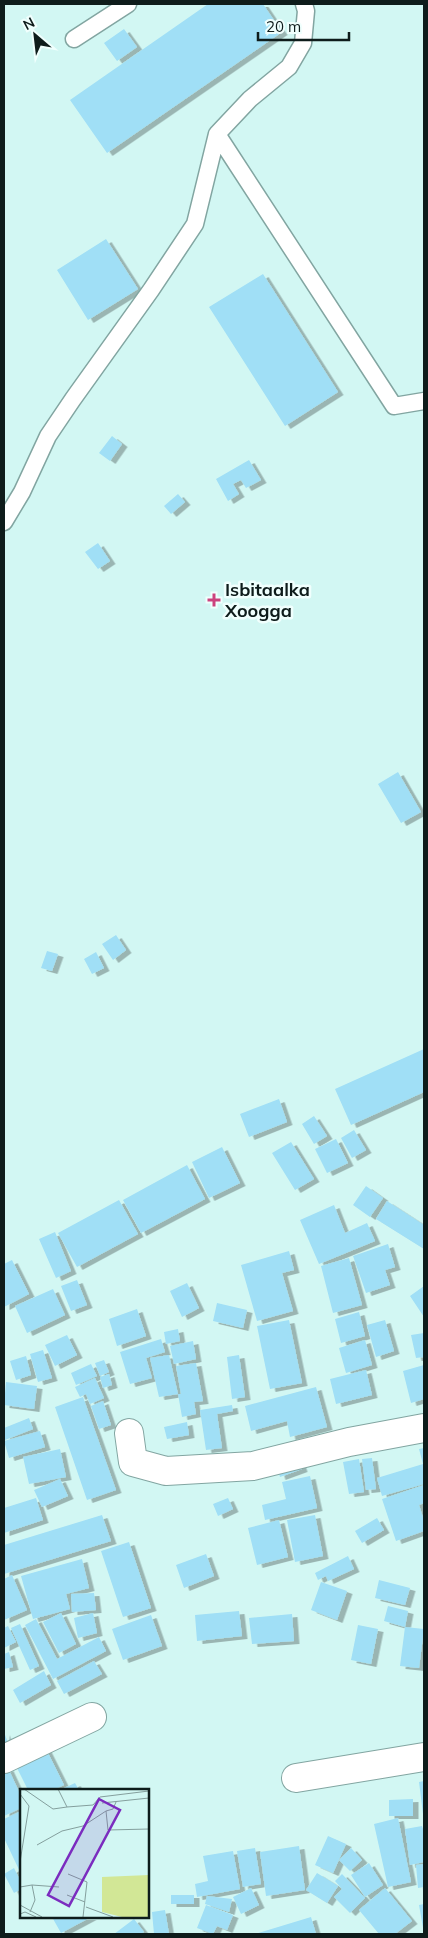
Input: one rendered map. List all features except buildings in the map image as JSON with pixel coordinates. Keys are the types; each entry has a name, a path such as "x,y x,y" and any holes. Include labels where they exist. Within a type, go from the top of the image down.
{"street":[{"path":"129,1433 133,1462 166,1471 253,1466 349,1442 424,1428"},
{"path":"4,1760 92,1717"},
{"path":"296,1778 424,1757"}],"lane":[{"path":"74,39 128,4"},
{"path":"4,522 22,492 48,436 195,224 217,134 250,99 289,67 303,43 306,11 304,4"},
{"path":"217,134 394,406 424,401"}],"place":[{"name":"Isbitaalka Xoogga","path":"214,600"}]}
